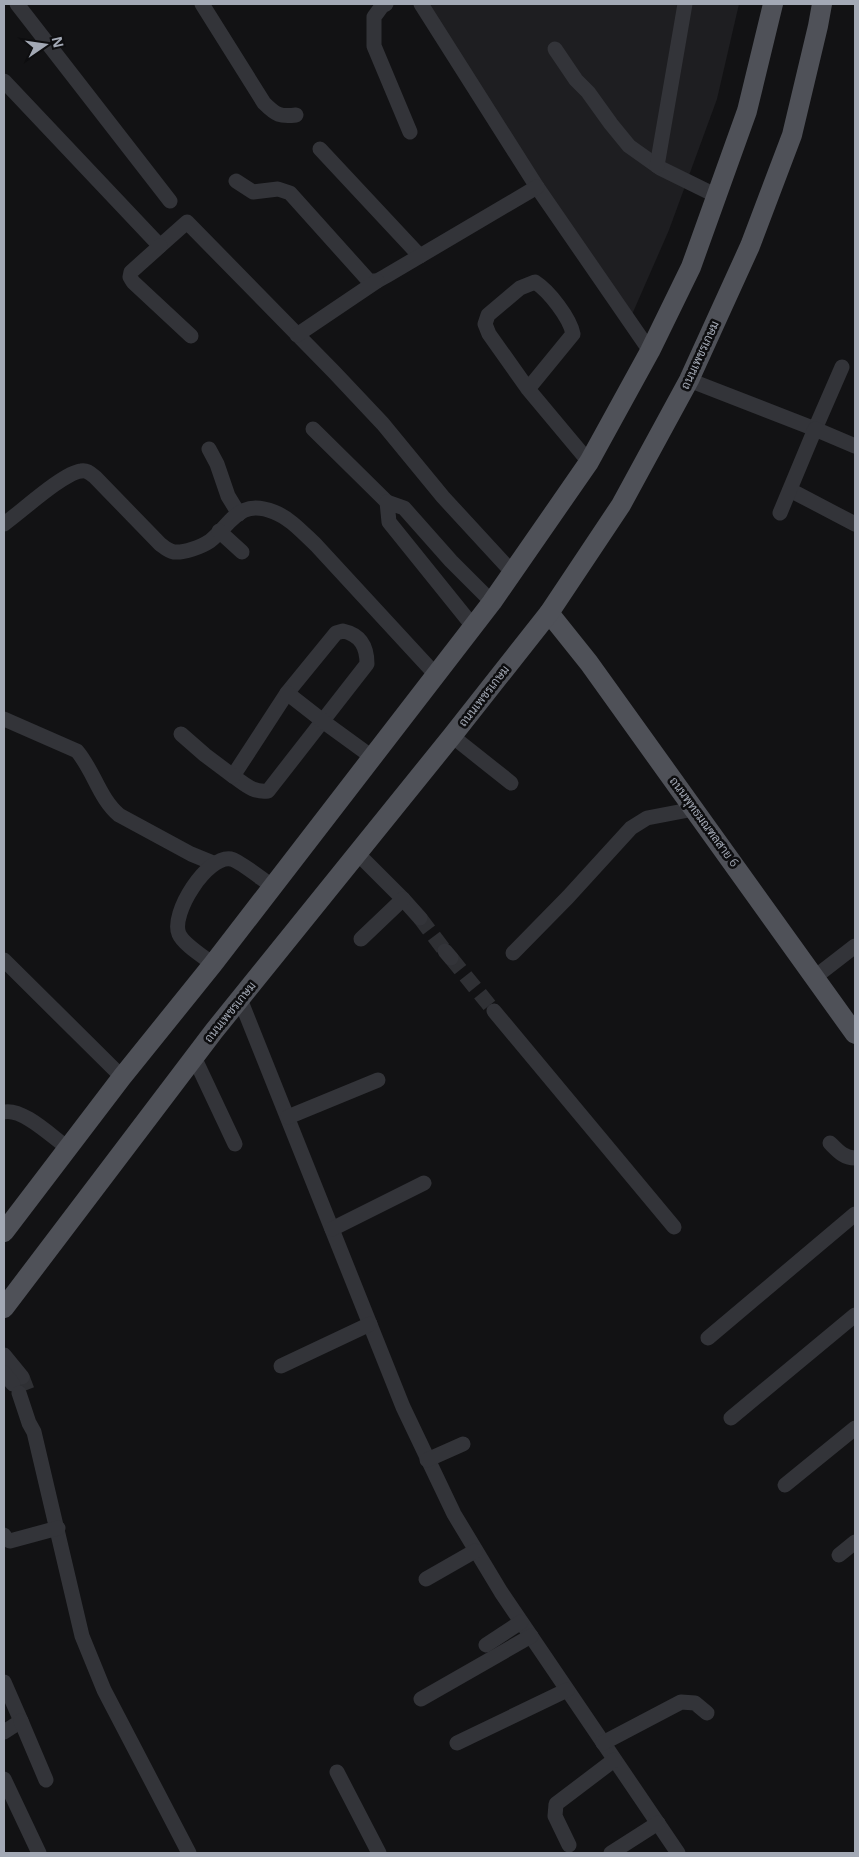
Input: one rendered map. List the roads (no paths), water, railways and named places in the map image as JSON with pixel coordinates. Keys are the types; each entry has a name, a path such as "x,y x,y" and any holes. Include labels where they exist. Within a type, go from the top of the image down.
{"main road":[{"path":"4,1232 122,1077 213,964 472,625 492,602 589,462 650,352 691,267 747,111 773,4"},
{"name":"ถนนเพชรเกษม","path":"4,1308 194,1057 358,854 549,612 621,506 689,380 750,246 792,135 822,4"},
{"name":"ถนนพุทธมณฑลสาย 6","path":"549,612 590,663 855,1034"}],"street":[{"path":"17,4 187,222 383,424 443,497 512,572"},
{"path":"202,4 264,103 274,113 281,116 296,115"},
{"path":"386,4 382,6 374,17 374,46 410,132"},
{"path":"421,4 538,187 650,352"},
{"path":"657,166 685,4"},
{"path":"555,49 576,80 588,92 629,146 657,166 717,196"},
{"path":"4,81 160,246"},
{"path":"320,149 420,256"},
{"path":"236,181 254,192 278,189 290,193 368,281 377,281"},
{"path":"298,335 377,281 538,187"},
{"path":"187,222 131,272 130,277 133,282 191,336"},
{"path":"528,389 573,334 571,325 543,287 535,282 520,288 488,315 485,324 489,334 528,389 589,462"},
{"path":"780,512 842,367"},
{"path":"689,380 855,446"},
{"path":"313,429 387,502 404,508 452,562 492,602"},
{"path":"209,449 217,464 228,496 238,514"},
{"path":"4,524 57,483 75,472 83,471 87,471 95,476 167,550 174,552 190,550 209,541 231,518 244,510 258,508 275,512 295,525 316,545 435,674"},
{"path":"790,490 855,524"},
{"path":"387,502 389,522 472,625"},
{"path":"219,531 242,552"},
{"path":"436,581 452,562"},
{"path":"181,734 233,776 259,792 268,791 326,724 366,664 367,654 364,644 357,636 343,631 336,633 287,693 233,776"},
{"path":"287,693 372,757"},
{"path":"4,719 77,751 89,766 108,806 118,815 191,854 213,863"},
{"path":"452,736 511,783"},
{"path":"513,954 631,828 647,818 694,809"},
{"path":"358,854 420,918"},
{"path":"213,964 183,940 177,929 179,915 185,901 204,872 213,863 224,859 232,859 272,886"},
{"path":"360,939 403,899"},
{"path":"815,977 855,946"},
{"path":"4,960 122,1077"},
{"path":"240,999 403,1407 454,1514 475,1551 521,1622 678,1853"},
{"path":"494,1011 674,1227"},
{"path":"194,1057 235,1144"},
{"path":"288,1118 378,1080"},
{"path":"4,1112 14,1112 24,1116 68,1148"},
{"path":"830,1144 840,1153 849,1158 855,1158"},
{"path":"332,1229 424,1183"},
{"path":"708,1338 855,1214"},
{"path":"731,1418 855,1315"},
{"path":"281,1366 370,1324"},
{"path":"4,1355 17,1383 29,1423 34,1432 82,1636 104,1690 188,1853"},
{"path":"785,1485 855,1428"},
{"path":"427,1460 463,1444"},
{"path":"4,1535 10,1541 58,1528"},
{"path":"838,1555 855,1542"},
{"path":"426,1579 475,1551"},
{"path":"486,1645 521,1622"},
{"path":"421,1699 531,1636"},
{"path":"4,1682 46,1780"},
{"path":"457,1743 567,1690"},
{"path":"603,1743 681,1702 694,1703 707,1713"},
{"path":"4,1732 21,1721"},
{"path":"568,1845 555,1816 556,1804 614,1760"},
{"path":"337,1772 379,1853"},
{"path":"4,1779 39,1853"},
{"path":"611,1853 658,1823"}],"tunnel":[{"path":"420,918 445,951"},
{"path":"451,958 494,1011"},
{"path":"22,1377 27,1390"}]}
